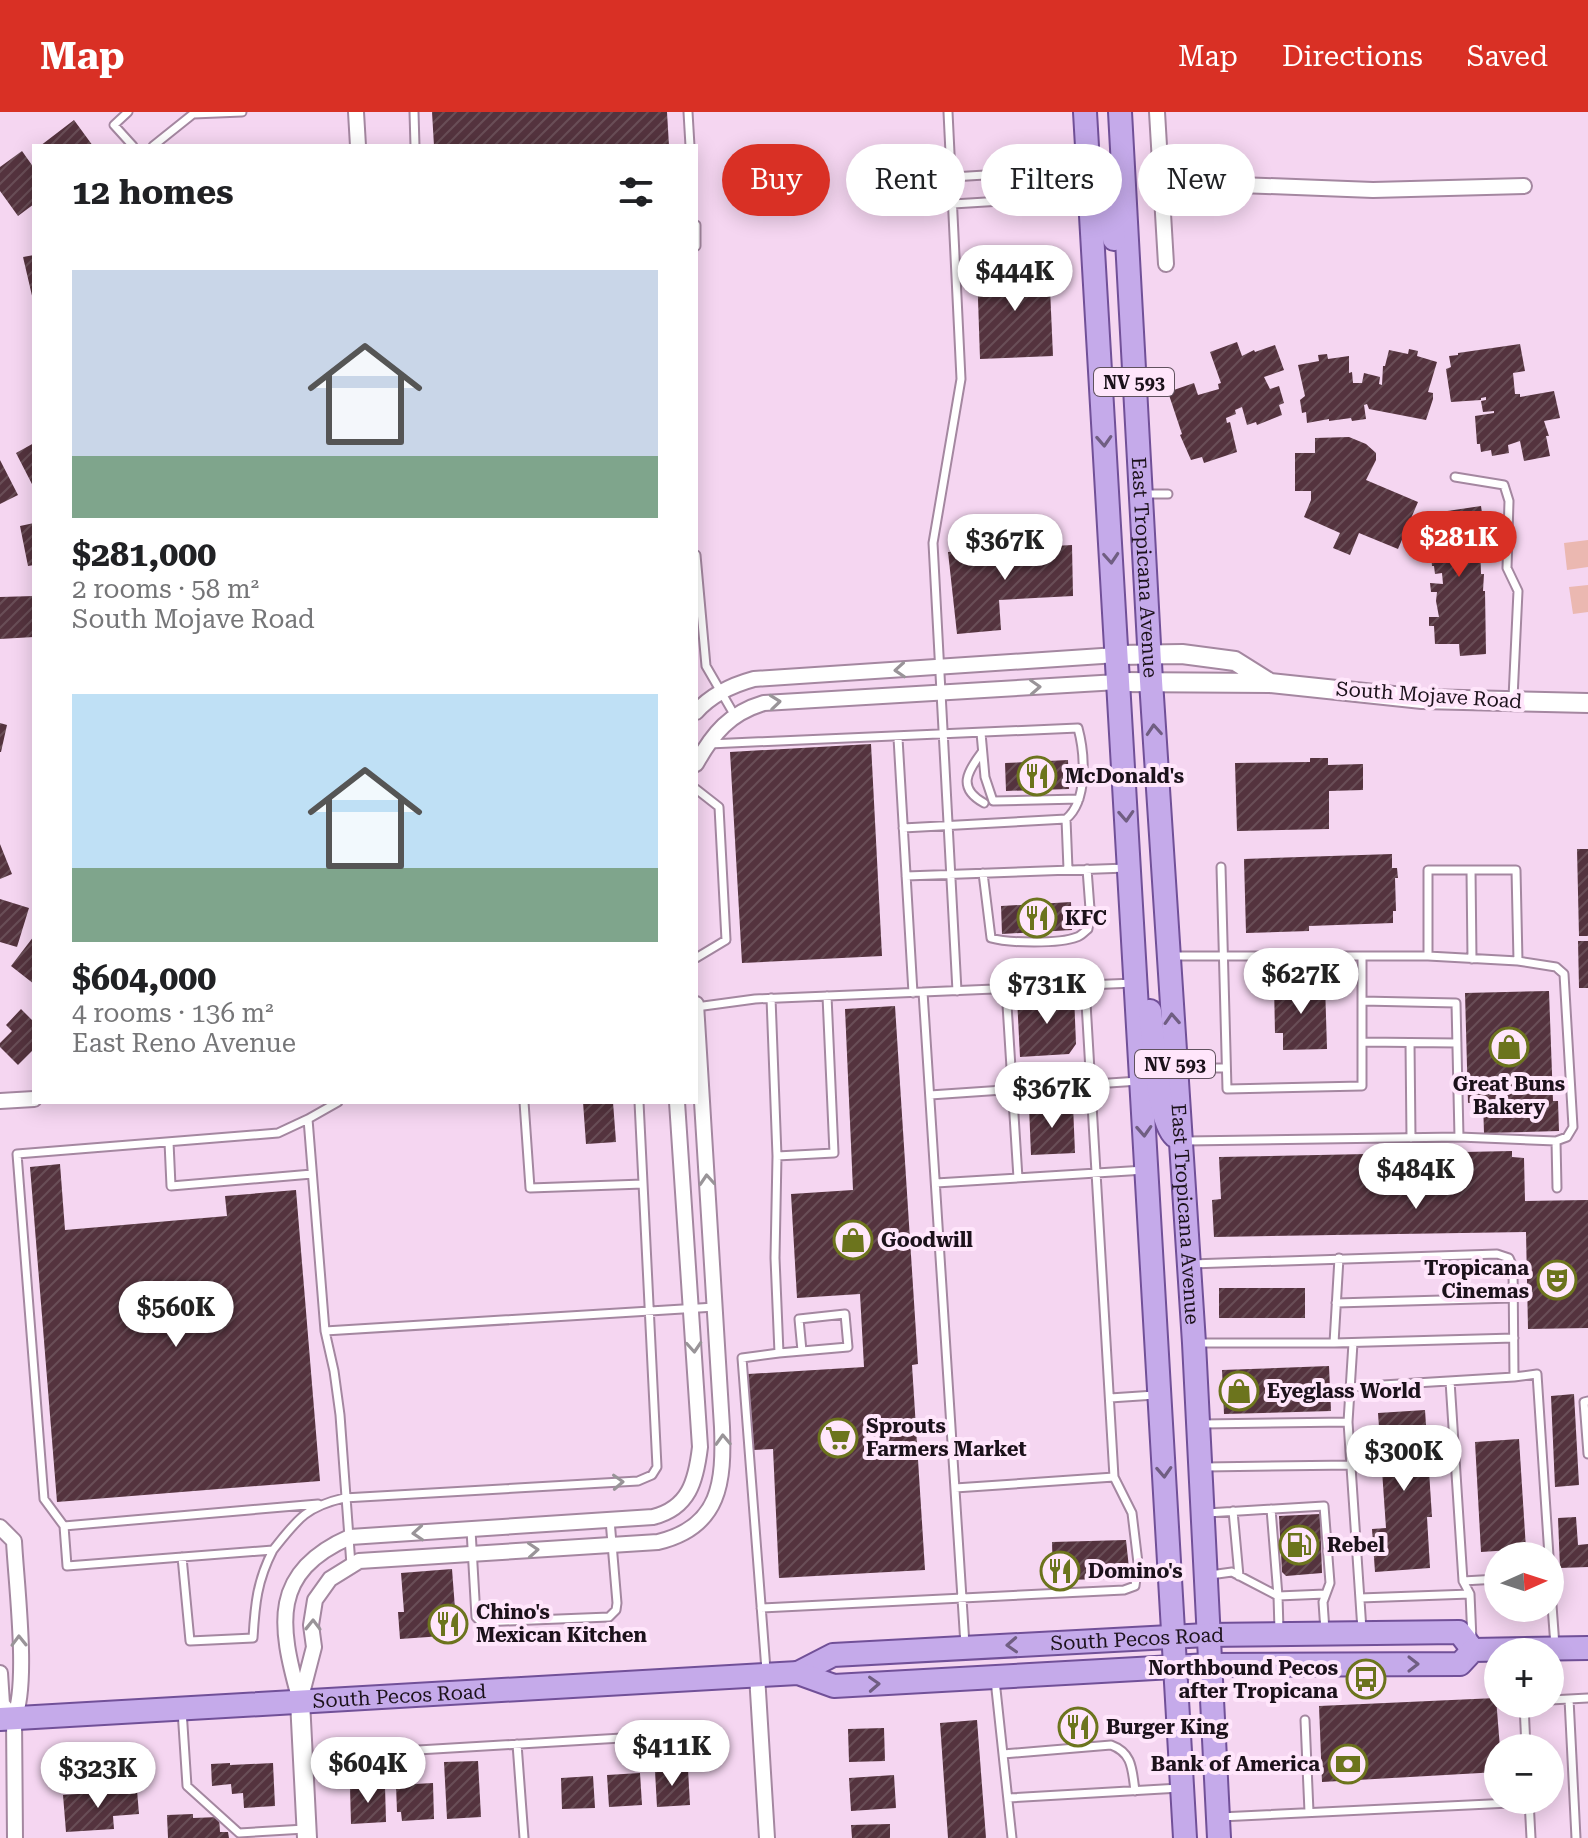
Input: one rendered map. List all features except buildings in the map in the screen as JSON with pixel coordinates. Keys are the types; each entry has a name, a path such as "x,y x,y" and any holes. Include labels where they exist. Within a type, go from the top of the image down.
{"main road":[{"name":"East Tropicana Avenue","path":"1085,112 1087,144"},
{"name":"East Tropicana Avenue","path":"1120,112 1151,681 1194,1343 1218,1828"},
{"name":"East Tropicana Avenue","path":"1090,216 1185,1838"},
{"path":"1110,216 1115,249 1131,310"},
{"path":"1136,983 1148,998 1164,1117 1170,1132 1180,1141"},
{"name":"South Pecos Road","path":"798,1673 833,1655 1174,1636 1459,1632 1473,1650"},
{"name":"South Pecos Road","path":"1564,1648 1588,1648"},
{"name":"South Pecos Road","path":"7,1718 798,1673 834,1686 1209,1665 1460,1664 1473,1650 1484,1650"}],"street":[{"path":"356,112 358,144"},
{"path":"1157,112 1159,144"},
{"path":"1255,186 1373,190 1524,186"},
{"path":"1163,216 1166,264"},
{"path":"698,710 706,701 738,683 754,679 1117,655"},
{"name":"South Mojave Road","path":"1117,655 1196,655 1235,661 1270,683"},
{"path":"698,760 723,724 745,709 764,703 1118,682"},
{"name":"South Mojave Road","path":"1118,682 1270,683 1422,699 1588,703"},
{"path":"300,1701 314,1647 311,1625 315,1600 330,1579 359,1561 658,1542 676,1538 692,1527 712,1506 723,1466 698,1038"},
{"path":"0,1101 32,1099"},
{"path":"307,1833 300,1701 286,1650 285,1614 296,1578 326,1547 347,1539 665,1514 681,1504 694,1485 700,1447 677,1104"},
{"path":"0,1527 14,1541 21,1703 7,1718"},
{"path":"0,1673 2,1704 7,1718 15,1838"},
{"path":"762,1675 767,1838"}],"lane":[{"path":"128,112 114,125 131,144"},
{"path":"156,144 193,114 242,112"},
{"path":"414,112 415,144"},
{"path":"688,112 690,144"},
{"path":"948,112 950,144"},
{"path":"954,216 961,379 933,543 957,991"},
{"path":"1455,477 1504,485 1509,501 1507,568 1518,591 1513,701"},
{"path":"1140,494 1168,494"},
{"path":"698,577 706,666 735,716"},
{"path":"707,744 1078,728 1082,775 1079,799 1066,819 903,828"},
{"path":"981,733 985,777 993,801 1079,799"},
{"path":"898,738 906,876 930,1095 965,1647"},
{"path":"982,752 968,771 966,784 973,797 984,803"},
{"path":"698,791 719,807 726,940 698,957"},
{"path":"1066,819 1068,869"},
{"path":"1221,867 1227,1089 1362,1086 1362,957"},
{"path":"906,876 1129,868"},
{"path":"983,873 991,938 1005,942 1040,941 1077,937 1088,929 1087,869"},
{"path":"1428,956 1428,870 1516,870 1518,961"},
{"path":"1471,870 1472,959"},
{"path":"1169,956 1428,956 1518,961 1556,967 1564,974 1573,1127 1567,1137 1556,1141 1459,1137 1180,1141"},
{"path":"698,1006 771,998 1136,983"},
{"path":"761,1608 1124,1590 1135,1586 1138,1563 1132,1513 1114,1477 1085,986"},
{"path":"1006,989 1018,1178"},
{"path":"777,1156 834,1153 827,996"},
{"path":"771,998 777,1156 775,1258 779,1353"},
{"path":"1362,1001 1456,1003 1459,1137"},
{"path":"1362,1042 1457,1043"},
{"path":"1410,1043 1411,1138"},
{"path":"1175,1068 1226,1068"},
{"path":"930,1095 1142,1081"},
{"path":"273,1550 67,1566 64,1526 44,1499 17,1154 278,1133 334,1104"},
{"path":"524,1104 530,1188 643,1184"},
{"path":"64,1526 324,1503 344,1498 638,1481 652,1475 657,1467 639,1104"},
{"path":"308,1119 325,1331 340,1415 351,1565"},
{"path":"1556,1141 1557,1188"},
{"path":"169,1142 171,1186 312,1174"},
{"path":"936,1183 1147,1170"},
{"path":"1188,1264 1497,1254 1509,1258 1513,1267 1514,1377"},
{"path":"1334,1343 1339,1258"},
{"path":"1336,1303 1513,1298"},
{"path":"325,1331 715,1307"},
{"path":"762,1675 761,1608 742,1358 848,1347 845,1314 799,1319 802,1351"},
{"path":"1194,1343 1353,1343 1514,1338"},
{"path":"1353,1343 1348,1422 1362,1632"},
{"path":"1350,1387 1537,1374 1548,1542"},
{"path":"1450,1381 1463,1581 1470,1594 1473,1650"},
{"path":"1110,1398 1160,1394"},
{"path":"1588,1401 1584,1402 1588,1454"},
{"path":"1196,1424 1348,1422"},
{"path":"1199,1467 1352,1465"},
{"path":"955,1488 1114,1477"},
{"path":"182,1557 190,1641 253,1638 254,1605 260,1575 273,1550 302,1515 324,1503"},
{"path":"1201,1514 1324,1506 1330,1583 1323,1602 1325,1633"},
{"path":"1271,1509 1279,1634"},
{"path":"1233,1511 1239,1576"},
{"path":"471,1530 476,1617 481,1622 609,1617 616,1610 617,1603 610,1520"},
{"path":"1204,1576 1232,1572 1278,1596 1325,1594"},
{"path":"1463,1581 1484,1580"},
{"path":"1360,1598 1470,1594"},
{"path":"995,1678 1012,1838"},
{"path":"1564,1699 1588,1698"},
{"path":"1569,1699 1576,1838"},
{"path":"182,1708 187,1786 239,1833 307,1833"},
{"path":"1305,1720 1309,1812"},
{"path":"351,1754 689,1734"},
{"path":"517,1744 524,1838"},
{"path":"1003,1754 1111,1745 1122,1749 1130,1758 1135,1791"},
{"path":"1008,1798 1182,1788"},
{"path":"1218,1828 1309,1812 1484,1803"},
{"path":"1530,1814 1531,1838"}],"shaded area":[{"path":"1588,540 1588,567 1567,570 1564,543"},
{"path":"1588,585 1588,612 1573,614 1569,587"}],"place":[{"name":"McDonald's","path":"1037,776"},
{"name":"KFC","path":"1037,918"},
{"name":"Great Buns Bakery","path":"1509,1047"},
{"name":"Goodwill","path":"853,1240"},
{"name":"Tropicana Cinemas","path":"1557,1280"},
{"name":"Eyeglass World","path":"1239,1391"},
{"name":"Sprouts Farmers Market","path":"838,1438"},
{"name":"Rebel","path":"1299,1545"},
{"name":"Domino's","path":"1060,1571"},
{"name":"Chino's Mexican Kitchen","path":"448,1624"},
{"name":"Northbound Pecos after Tropicana","path":"1366,1679"},
{"name":"Burger King","path":"1078,1727"},
{"name":"Bank of America","path":"1348,1764"}]}
